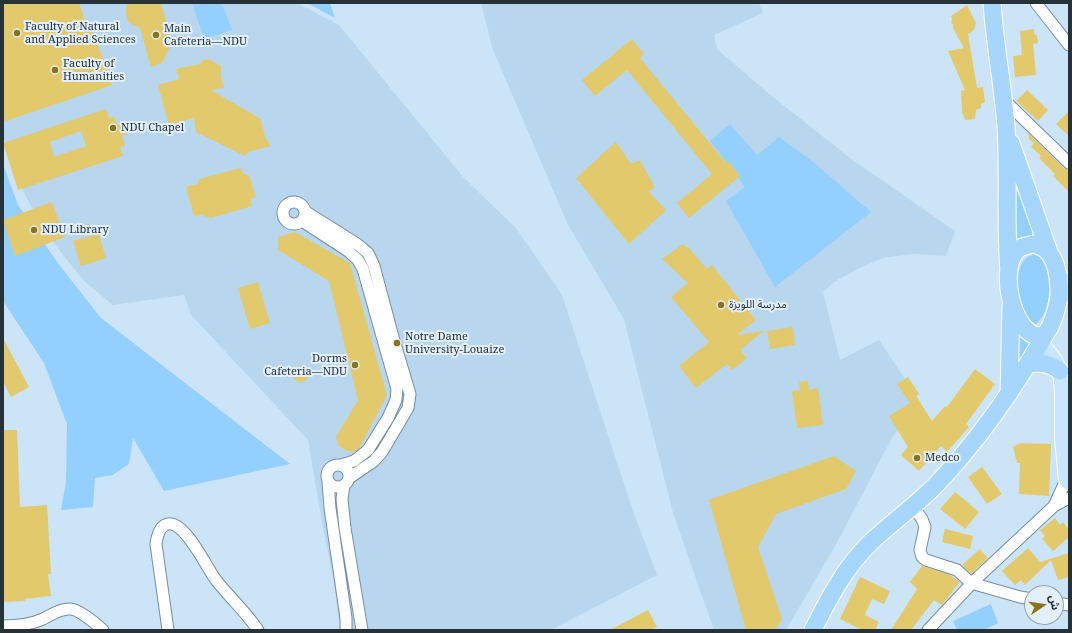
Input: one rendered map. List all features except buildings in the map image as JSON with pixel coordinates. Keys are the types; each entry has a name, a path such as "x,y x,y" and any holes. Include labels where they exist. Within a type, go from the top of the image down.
{"highway":[{"path":"992,3 1004,99 1006,128 1008,289 1011,302 1026,330 1041,337"},
{"path":"813,630 834,588 851,565 870,543 934,486 971,444 1009,394 1028,364 1041,337 1052,321 1059,290 1057,271 1006,128"},
{"path":"1008,270 1011,260 1018,249 1022,247 1034,244 1043,247 1049,252"},
{"path":"1009,394 1011,302"},
{"path":"1028,364 1048,364 1060,371"}],"main road":[{"path":"1057,271 1065,283 1069,295"},
{"path":"1041,337 1060,371 1062,393 1062,438 1068,480"}],"street":[{"path":"1036,3 1069,45"},
{"path":"1004,99 1069,163"},
{"path":"328,482 336,487 347,482 374,461 382,452 408,408 410,394 374,266 368,253 357,244 304,217 358,260 363,270 397,389 396,400 388,418 368,450 354,461 333,466 327,475 330,508 346,618 346,630"},
{"path":"341,465 348,470 347,482 342,499 345,528 362,630"},
{"path":"1054,506 1068,480"},
{"path":"928,630 971,583 1054,506 1069,498"},
{"path":"912,505 922,519 925,527 920,550 922,557 926,560 957,570 971,583 1024,598"},
{"path":"168,630 156,544 157,537 162,527 169,524 174,524 181,528 188,535 217,582 258,630"},
{"path":"3,626 22,626 42,620 56,612 70,608 103,630"}],"shaded area":[{"name":"Notre Dame University-Louaize","path":"3,3 297,3 339,25 464,178 516,228 562,295 633,511 657,575 551,630 340,630 333,577 308,440 191,315 184,295 113,305 84,281 44,231 20,185 3,136"},
{"path":"192,3 222,3 232,30 204,39"},
{"path":"307,3 330,3 335,18"},
{"name":"مدرسة اللويزة","path":"481,3 759,3 763,13 714,35 717,49 768,93 850,158 955,231 946,256 914,254 882,258 834,282 823,292 840,360 879,340 921,403 892,438 835,546 786,630 714,630 673,513 624,319 568,225 493,50"},
{"path":"730,124 757,155 779,137 812,161 871,212 775,287 726,201 745,187 710,141"},
{"path":"3,164 18,205 60,266 101,318 290,464 164,491 133,438 129,464 113,475 95,478 93,507 61,510 66,482 67,424 44,363 3,301"},
{"path":"1012,180 1037,236 1028,236 1013,241"},
{"path":"1035,254 1041,259 1046,267 1049,284 1048,303 1041,318 1036,324 1028,322 1024,315 1018,284 1022,264 1027,258"},
{"path":"1016,326 1035,346 1014,377"},
{"path":"991,604 998,623 984,630 957,630 953,621"}],"place":[{"name":"Faculty of Natural and Applied Sciences","path":"17,33"},
{"name":"Main Cafeteria—NDU","path":"156,35"},
{"name":"Faculty of Humanities","path":"55,70"},
{"name":"NDU Chapel","path":"113,128"},
{"name":"NDU Library","path":"34,230"},
{"name":"مدرسة اللويزة","path":"721,305"},
{"name":"Notre Dame University-Louaize","path":"397,343"},
{"name":"Dorms Cafeteria—NDU","path":"355,365"},
{"name":"Medco","path":"917,458"}]}
